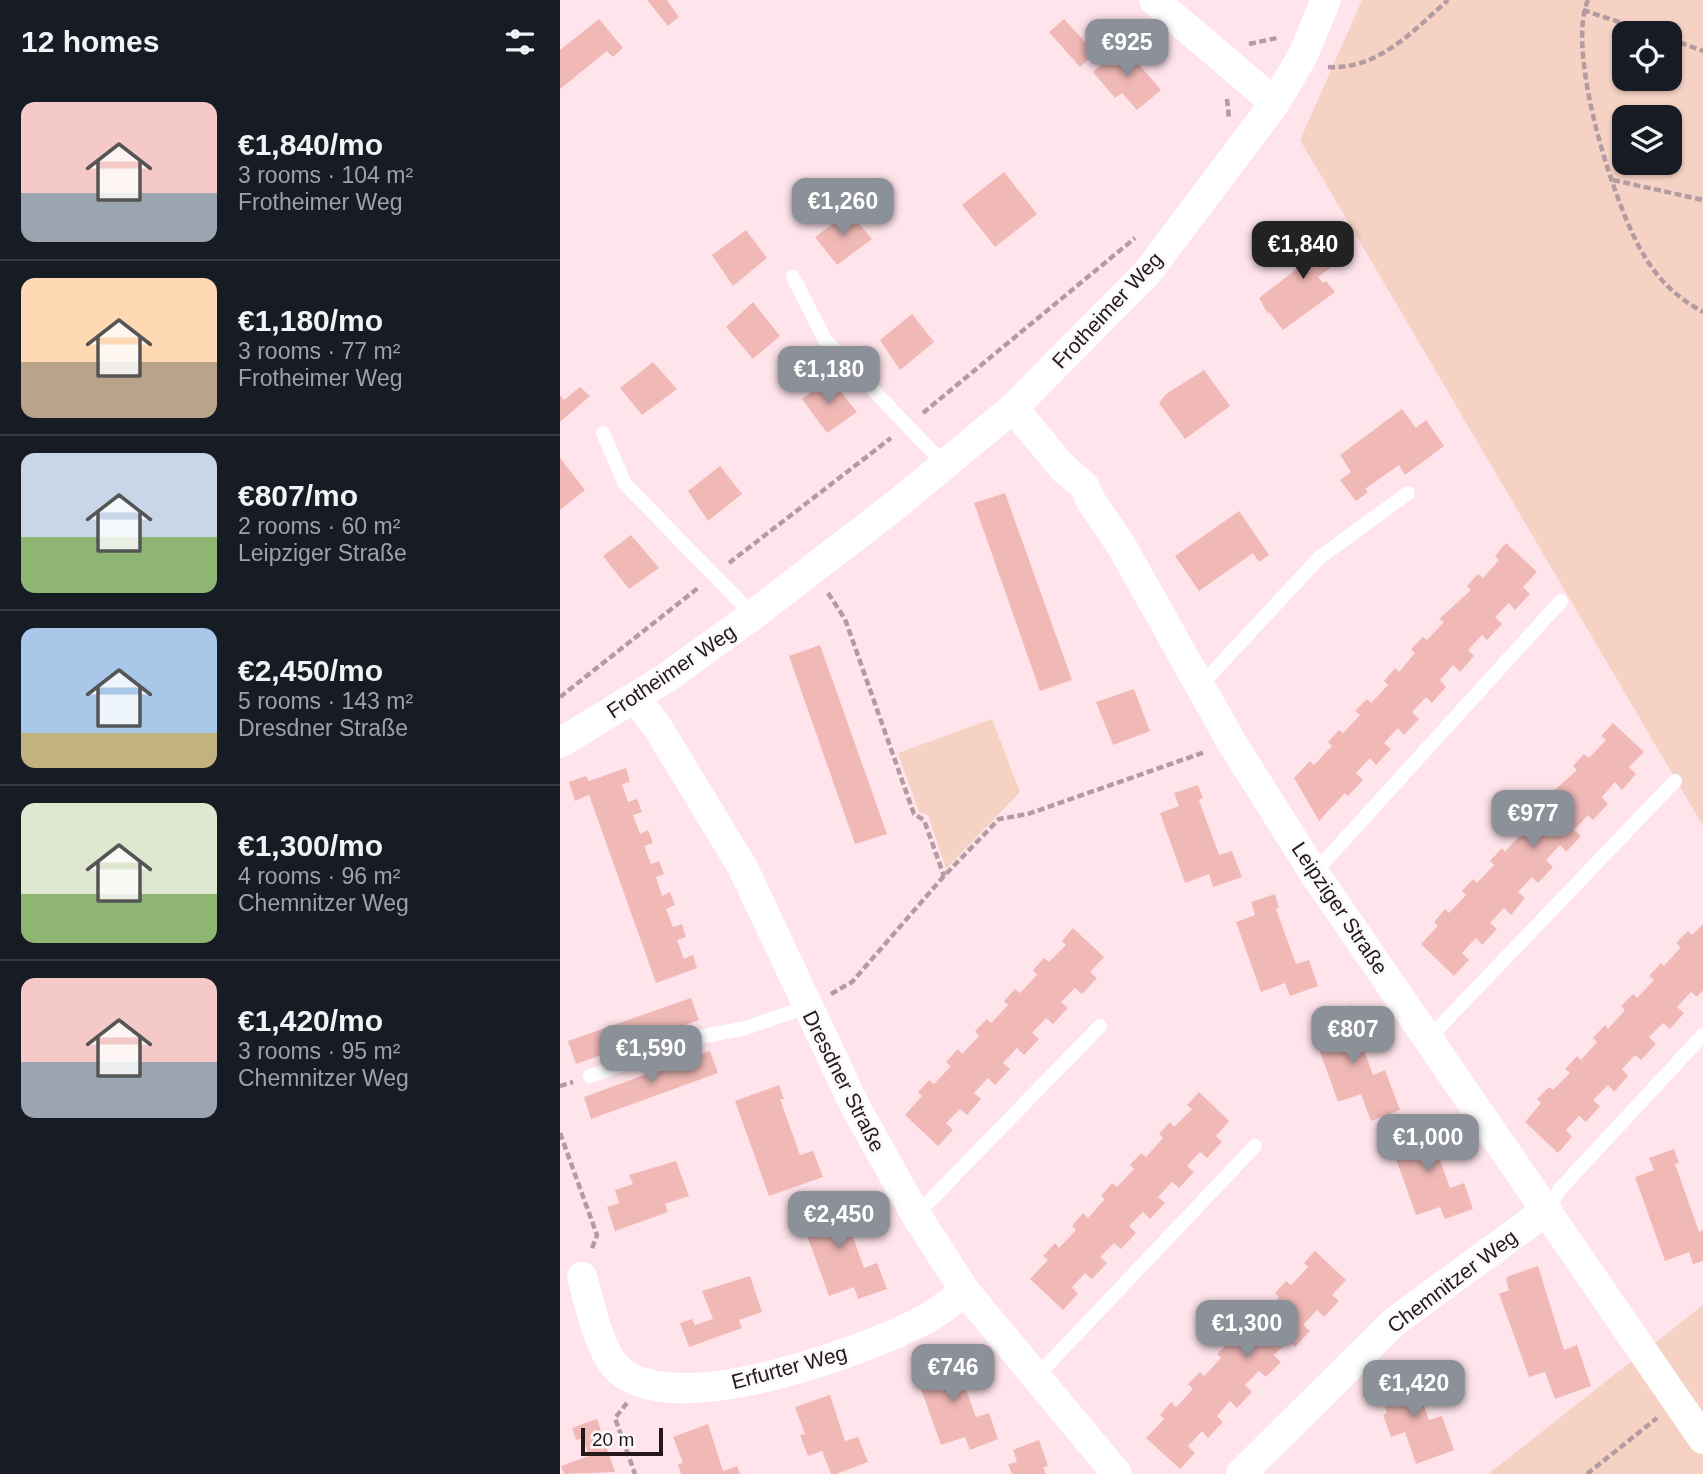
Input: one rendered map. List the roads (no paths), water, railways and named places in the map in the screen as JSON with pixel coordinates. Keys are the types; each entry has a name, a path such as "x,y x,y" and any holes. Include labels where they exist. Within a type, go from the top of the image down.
{"street":[{"path":"1154,0 1275,103"},
{"name":"Frotheimer Weg","path":"560,743 635,698 753,615 945,465 1013,408 1146,274 1275,103 1303,55 1326,0"},
{"name":"Leipziger Straße","path":"1013,408 1064,469 1084,486 1232,743 1314,873 1703,1439"},
{"name":"Dresdner Straße","path":"635,698 658,728 743,868 806,1007 855,1106 916,1215 965,1291 1116,1474"},
{"name":"Chemnitzer Weg","path":"1241,1474 1394,1322 1547,1210"},
{"name":"Erfurter Weg","path":"582,1277 606,1353 620,1371 641,1382 675,1390 744,1383 850,1351 925,1319 965,1291"}],"lane":[{"path":"793,277 825,340 945,465"},
{"path":"603,433 625,484 753,615"},
{"path":"1200,686 1319,558 1408,493"},
{"path":"1314,873 1562,601"},
{"path":"1429,1038 1675,781"},
{"path":"590,1076 704,1035 746,1028 806,1007"},
{"path":"916,1215 1100,1026"},
{"path":"1547,1210 1560,1189 1703,1035"},
{"path":"1036,1377 1255,1146"}]}
